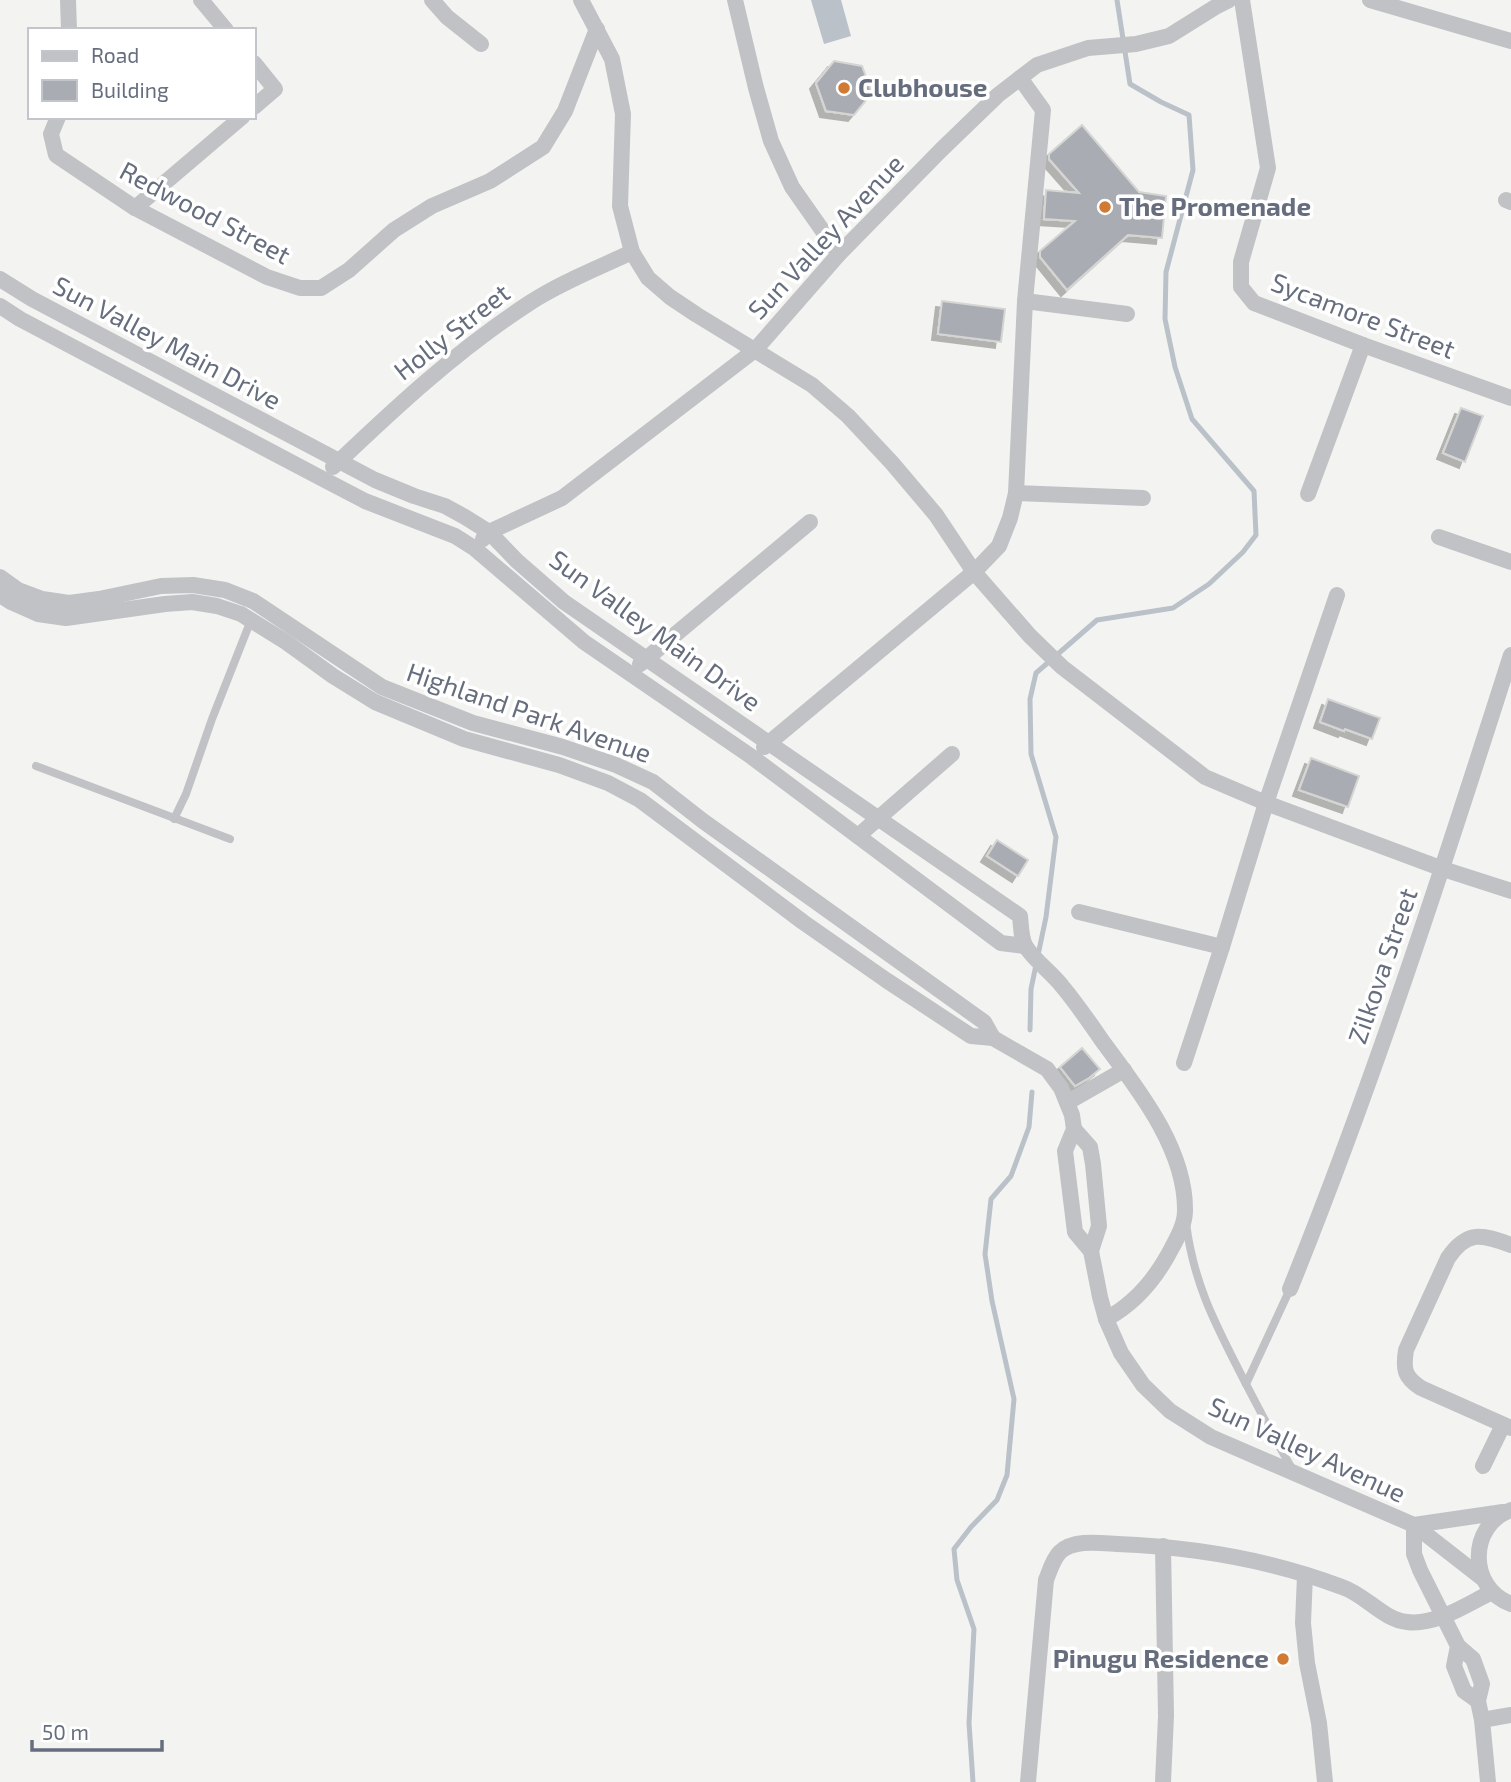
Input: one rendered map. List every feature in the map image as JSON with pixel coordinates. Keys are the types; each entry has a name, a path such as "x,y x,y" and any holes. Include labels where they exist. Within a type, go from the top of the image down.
{"street":[{"path":"68,0 69,28"},
{"path":"201,0 224,28"},
{"path":"432,0 447,17 481,44"},
{"path":"581,0 612,60 623,114 620,206 632,252 648,278 670,297 812,385 848,416 936,515 974,572 1030,636 1062,667 1205,777 1266,803 1443,869 1511,891"},
{"path":"735,0 771,141 792,187 839,254"},
{"name":"Sun Valley Avenue","path":"474,548 489,532 562,498 755,350 839,254 941,150 998,95 1037,65 1088,48 1136,44 1169,36 1229,0"},
{"name":"Sycamore Street","path":"1242,0 1268,168 1241,261 1241,287 1254,303 1511,398"},
{"path":"1375,1 1511,41"},
{"name":"Redwood Street","path":"57,119 51,134 56,155 135,208 267,277 300,288 321,288 349,270 394,230 432,206 490,181 543,147 565,111 597,29"},
{"path":"256,65 275,89 256,105"},
{"path":"752,757 974,572 999,545 1010,518 1016,493 1025,301 1043,110 1020,78"},
{"path":"135,208 240,119"},
{"name":"Holly Street","path":"321,478 458,354 533,301 632,252"},
{"name":"Sun Valley Main Drive","path":"0,279 32,299 375,480 445,506 465,517 489,532 517,561 565,601 1020,916 1028,949 1062,985 1154,1115 1174,1154 1182,1184 1185,1213 1177,1240 1160,1270 1140,1294 1124,1310 1106,1319"},
{"path":"1025,301 1126,314"},
{"name":"Sun Valley Main Drive","path":"0,306 365,501 455,536 474,548 584,642 752,757 1001,943 1028,949"},
{"path":"1308,494 1363,345"},
{"path":"1016,493 1143,498"},
{"path":"631,673 645,658 810,522"},
{"path":"1439,537 1511,562"},
{"name":"Highland Park Avenue","path":"0,577 18,590 42,599 69,603 161,586 193,584 225,590 258,604 382,687 473,723 563,747 616,765 653,782 984,1023 993,1038"},
{"name":"Highland Park Avenue","path":"0,595 38,614 66,618 165,604 192,602 217,606 251,620 375,702 464,739 608,783 640,800 886,981 971,1036 993,1038 1047,1069 1061,1088 1072,1115 1074,1129 1065,1152 1075,1232 1091,1251"},
{"path":"1184,1063 1266,803 1337,595"},
{"name":"Zilkova Street","path":"1290,1289 1359,1111 1443,869 1511,655"},
{"path":"858,836 952,754"},
{"path":"1079,912 1222,947"},
{"path":"1068,1102 1124,1070"},
{"name":"Highland Park Avenue","path":"1074,1129 1090,1147 1100,1226 1091,1251 1094,1276 1106,1319"},
{"path":"1071,1199 1096,1196"},
{"path":"1483,1466 1507,1427 1412,1382 1406,1373 1404,1362 1406,1350 1448,1258 1457,1245 1468,1238 1483,1236 1511,1245"},
{"name":"Sun Valley Avenue","path":"1106,1319 1128,1364 1143,1385 1170,1411 1211,1437 1414,1525 1482,1578"},
{"path":"1508,1511 1493,1520 1483,1533 1478,1547 1478,1563 1482,1578 1492,1592 1511,1604"},
{"name":"Sun Valley Avenue","path":"1414,1525 1508,1511"},
{"path":"1414,1525 1415,1554 1458,1646 1454,1666 1464,1690 1478,1701 1488,1782"},
{"path":"1028,1782 1046,1580 1053,1561 1061,1550 1089,1543 1163,1546 1244,1559 1345,1588 1394,1619 1410,1623 1442,1616 1492,1592"},
{"path":"1163,1546 1166,1716 1163,1782"},
{"path":"1305,1575 1303,1623 1307,1663 1319,1723 1325,1782"},
{"path":"1482,1720 1511,1715"}],"lane":[{"path":"174,819 258,604"},
{"path":"36,766 230,839"},
{"path":"1185,1213 1196,1277 1223,1340 1275,1441 1297,1475"},
{"path":"1246,1384 1290,1289"}],"shaded area":[{"path":"811,0 841,0 851,36 824,44"}],"building":[{"name":"Clubhouse","path":"834,61 862,66 872,93 854,115 826,111 816,83"},
{"name":"The Promenade","path":"1082,125 1139,192 1166,196 1162,238 1128,235 1067,290 1040,257 1040,251 1075,221 1044,219 1046,190 1079,193 1049,159 1049,154"},
{"path":"942,301 1005,309 1001,342 938,334"},
{"path":"1461,408 1483,416 1465,462 1443,453"},
{"path":"1328,699 1380,718 1372,739 1320,722"},
{"path":"1311,758 1359,776 1348,807 1299,790"},
{"path":"997,840 1028,860 1018,876 987,856"},
{"path":"1082,1048 1100,1069 1075,1086 1060,1067"}],"waterway":[{"path":"1038,955 1046,917 1056,837 1031,754 1030,699 1036,673 1097,620 1173,608 1209,584 1243,552 1256,535 1254,491 1192,419 1175,367 1165,319 1166,272 1193,170 1189,115 1130,84 1117,0"},
{"path":"1030,1030 1031,989 1036,965"},
{"path":"973,1782 969,1723 974,1629 957,1580 954,1549 997,1500 1007,1475 1014,1399 992,1301 985,1254 991,1199 1011,1176 1029,1127 1032,1092"}],"place":[{"name":"Clubhouse","path":"844,88"},
{"name":"The Promenade","path":"1105,207"},
{"name":"Pinugu Residence","path":"1283,1659"}]}
